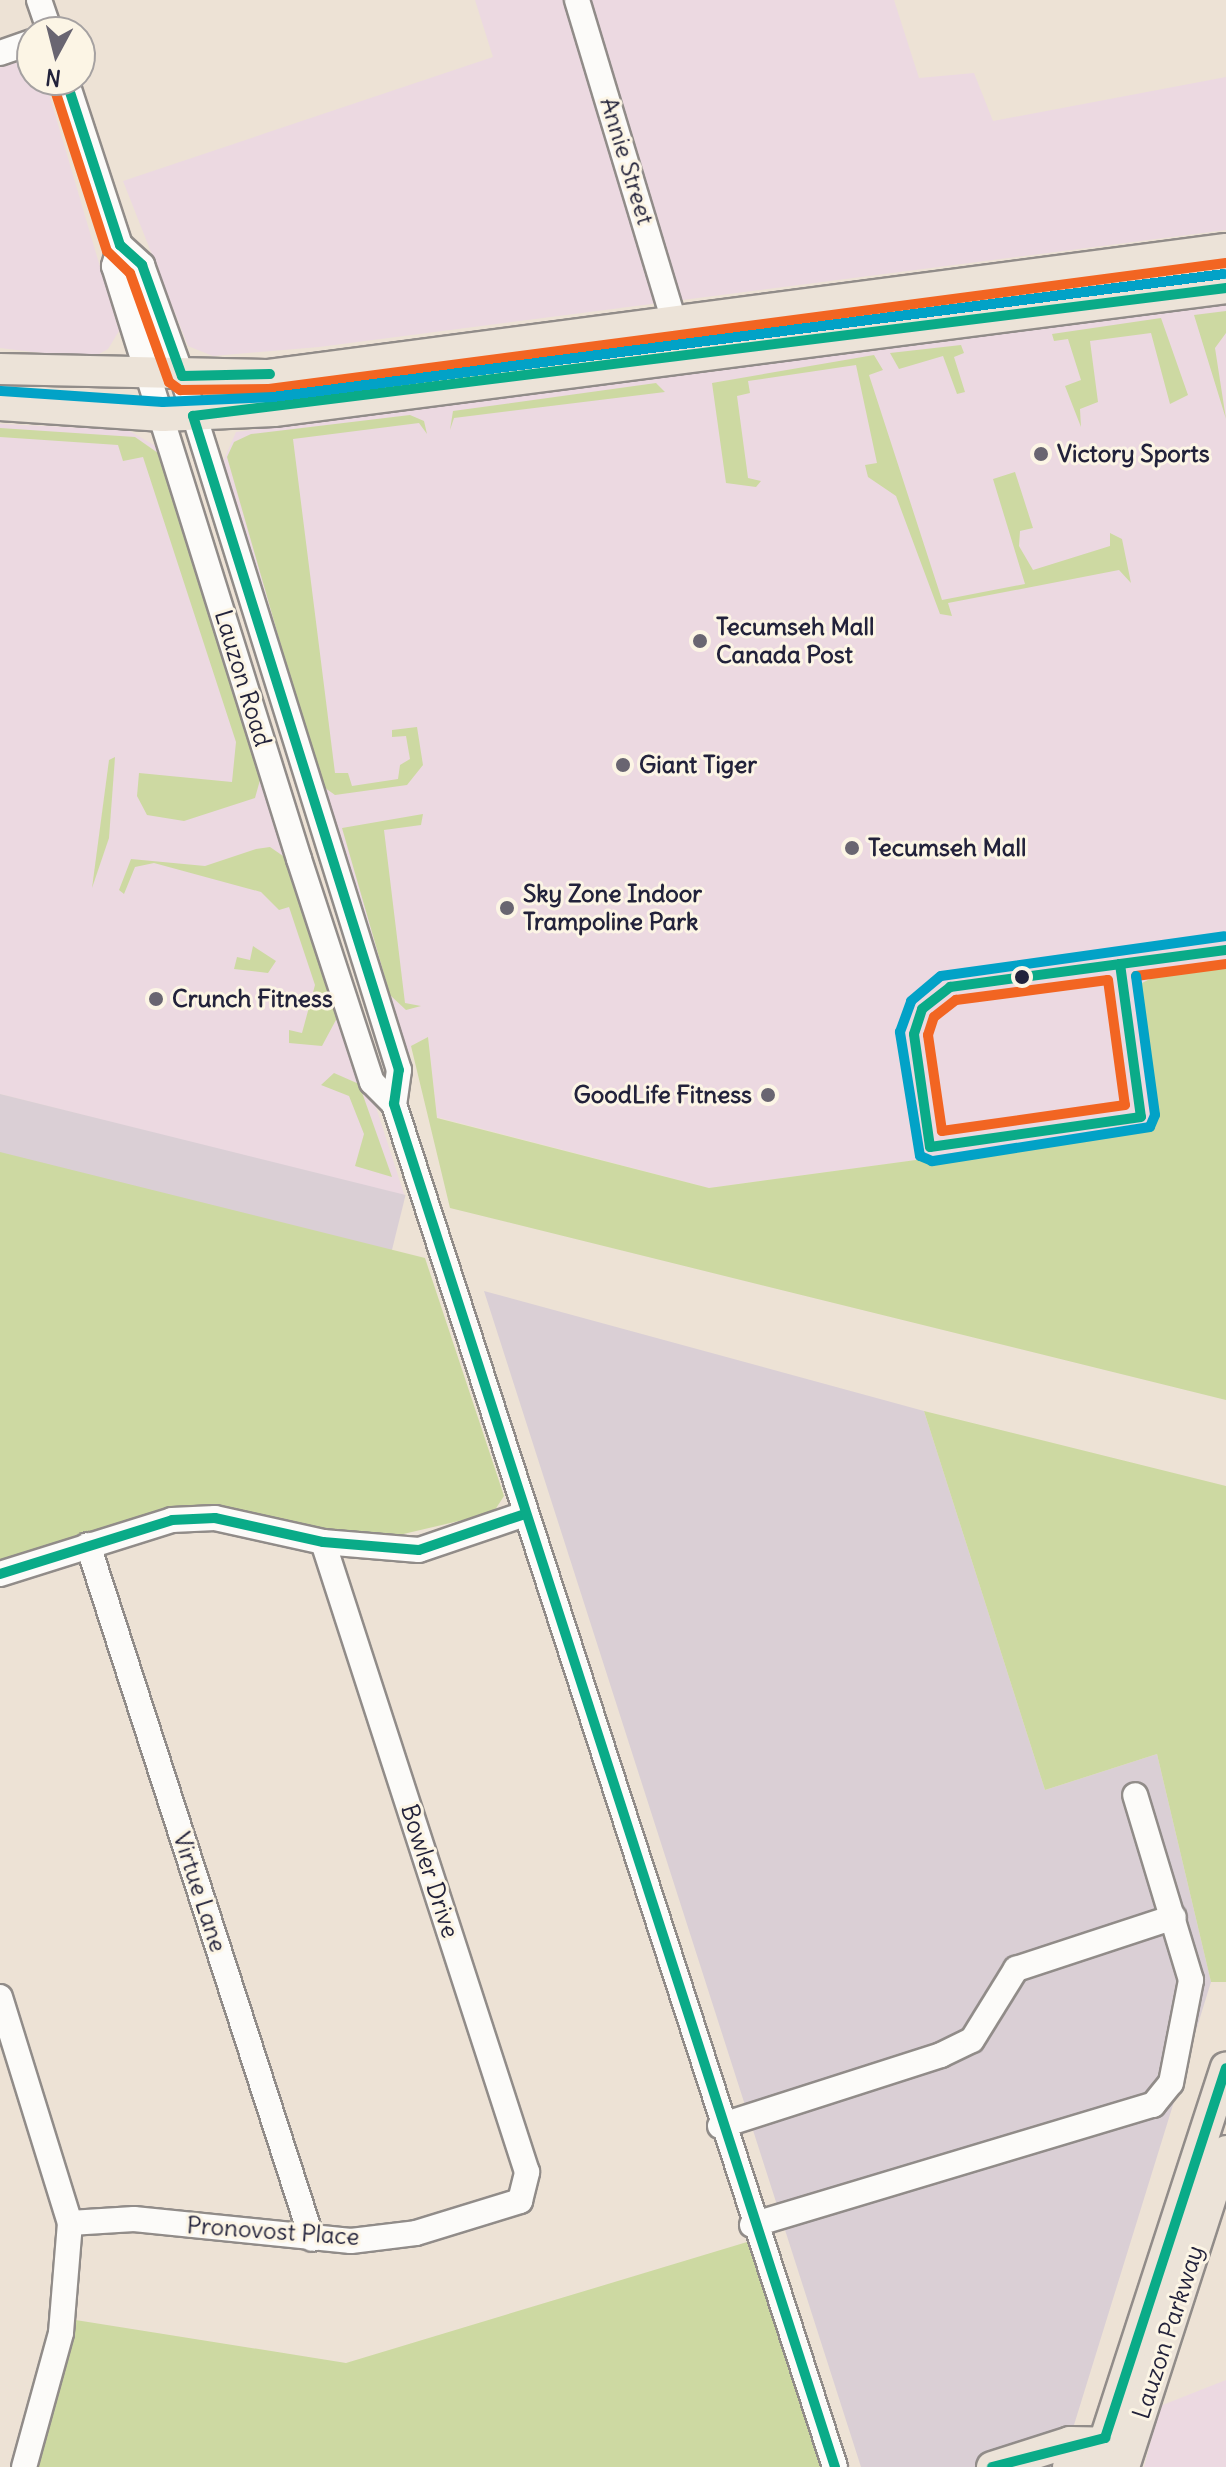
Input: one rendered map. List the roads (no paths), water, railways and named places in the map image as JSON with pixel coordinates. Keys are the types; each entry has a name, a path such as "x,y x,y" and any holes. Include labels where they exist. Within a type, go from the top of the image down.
{"main road":[{"path":"0,369 150,376 267,375 1226,249"},
{"path":"0,405 178,416 1226,288"},
{"name":"Lauzon Parkway","path":"1120,2450 1226,2068"},
{"name":"Lauzon Parkway","path":"1096,2467 1120,2450 1226,2151"},
{"path":"992,2467 1120,2450"},
{"path":"1068,2467 1120,2450"}],"street":[{"name":"Annie Street","path":"577,0 674,322"},
{"name":"Lauzon Road","path":"71,96 120,245 142,265 182,376 178,416"},
{"name":"Lauzon Road","path":"120,245 114,266 150,376 178,416 372,1082 394,1104 752,2225 835,2467"},
{"path":"0,1574 172,1520 215,1518 323,1542 419,1550 525,1514"},
{"name":"Bowler Drive","path":"323,1542 527,2172 520,2201"},
{"name":"Virtue Lane","path":"88,1545 312,2239"},
{"path":"752,2225 1153,2105 1171,2083 1190,2009 1191,1980 1135,1795"},
{"path":"720,2126 941,2055 972,2040 1016,1969 1174,1917"},
{"path":"0,1997 70,2223 61,2333 24,2467"},
{"name":"Pronovost Place","path":"70,2223 134,2219 312,2239 416,2233 520,2201"}],"place":[{"name":"Victory Sports","path":"1041,454"},
{"name":"Tecumseh Mall Canada Post","path":"700,641"},
{"name":"Giant Tiger","path":"623,765"},
{"name":"Tecumseh Mall","path":"852,848"},
{"name":"Sky Zone Indoor Trampoline Park","path":"507,908"},
{"name":"Crunch Fitness","path":"156,999"},
{"name":"GoodLife Fitness","path":"768,1095"}]}
